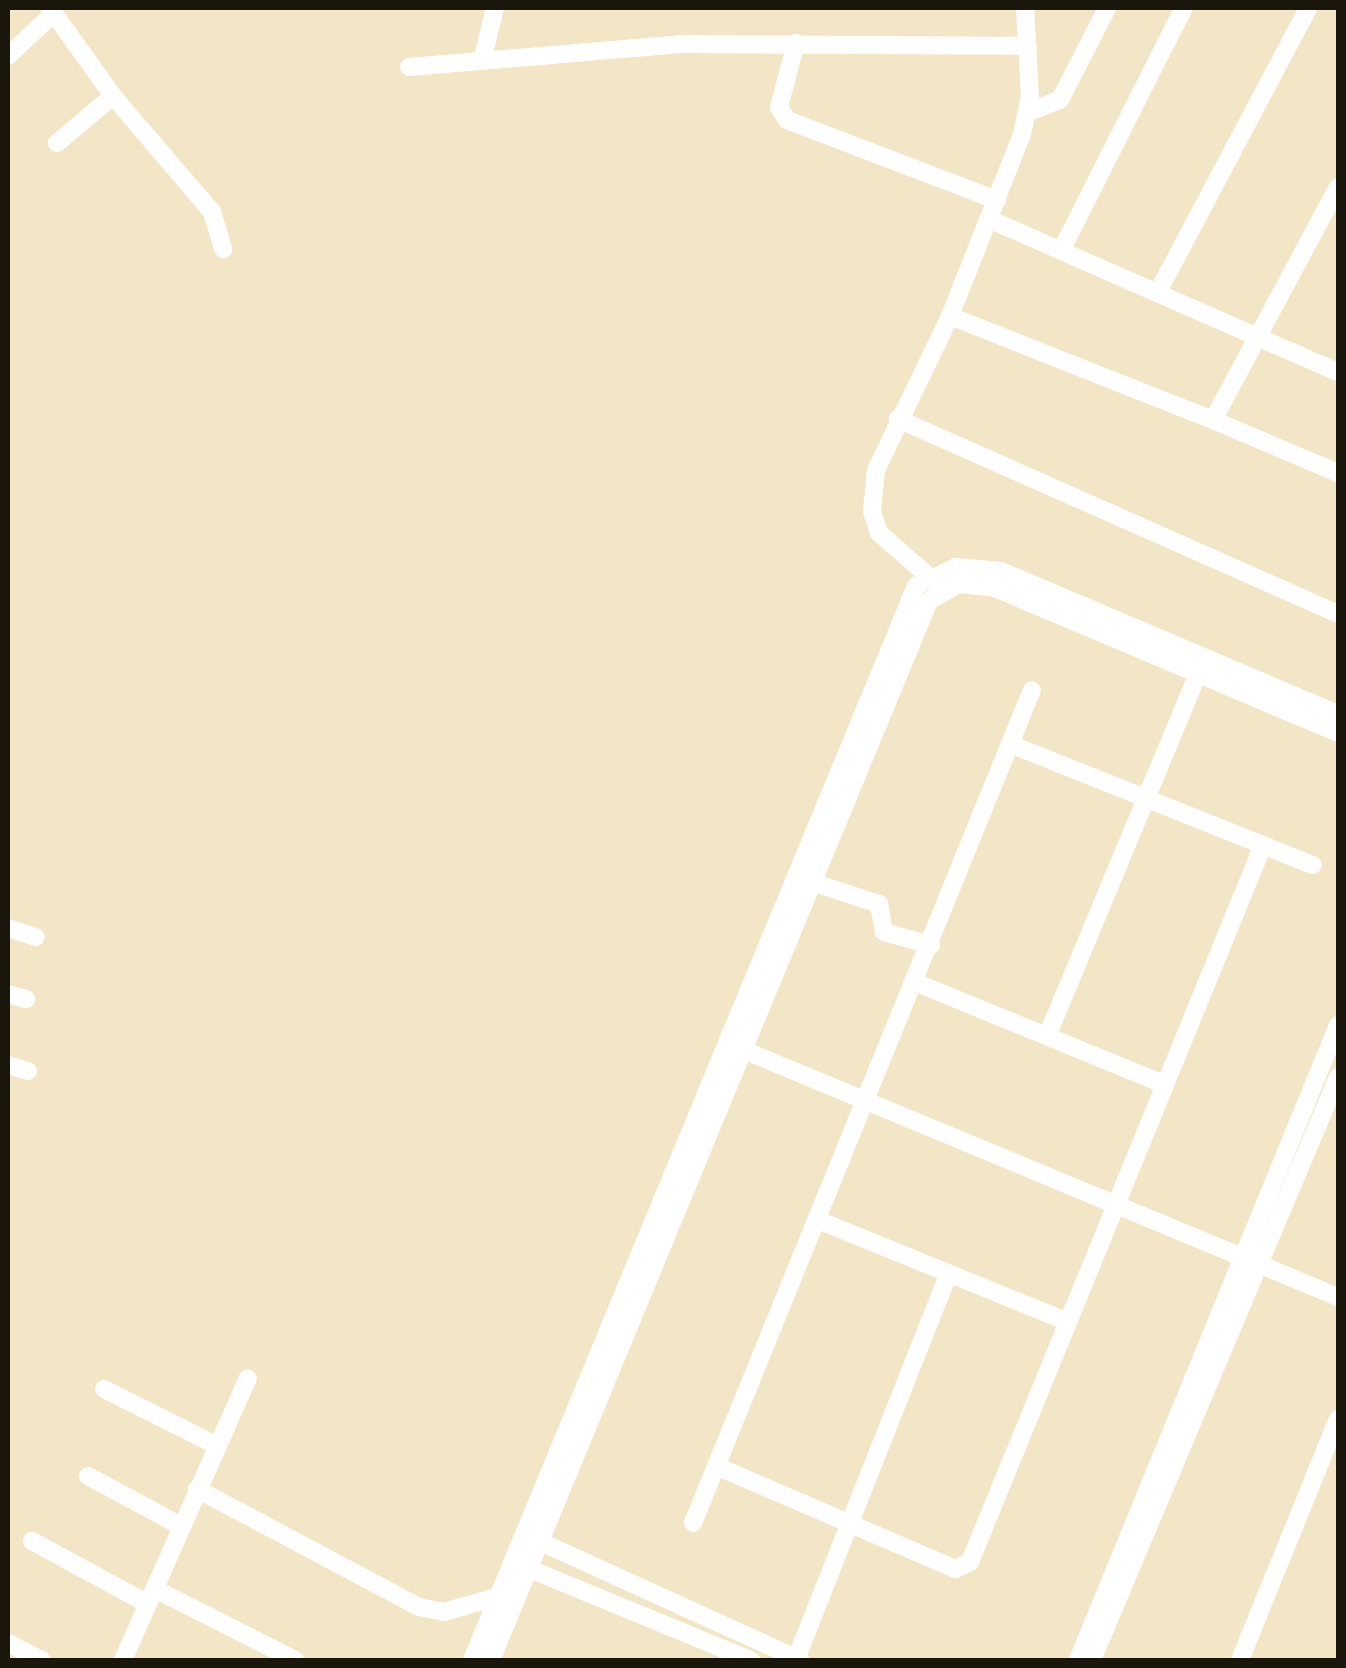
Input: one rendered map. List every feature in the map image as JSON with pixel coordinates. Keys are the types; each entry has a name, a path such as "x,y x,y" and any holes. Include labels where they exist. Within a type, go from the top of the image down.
{"street":[{"path":"483,58 495,8"},
{"path":"1024,8 1028,46 1026,113 991,220 876,470 872,511 880,533 936,582 996,588 1201,667 1338,714"},
{"path":"1026,113 1060,100 1106,8"},
{"path":"1062,249 1184,8"},
{"path":"1159,290 1308,8"},
{"path":"8,56 52,10 113,96 212,212 222,249"},
{"path":"796,44 779,107 786,120 998,200"},
{"path":"409,68 483,58 796,44 1028,46"},
{"path":"57,144 113,96"},
{"path":"1213,420 1338,186"},
{"path":"991,220 1259,333 1338,372"},
{"path":"950,316 1337,467"},
{"path":"898,419 1338,614"},
{"path":"734,1046 812,882 936,582"},
{"path":"472,1660 522,1565 734,1046 908,600 936,582"},
{"path":"1201,667 1338,734"},
{"path":"1048,1034 1201,667"},
{"path":"693,1523 870,1102 1032,690"},
{"path":"1010,744 1312,865"},
{"path":"716,1466 848,1527 964,1568 1117,1207 1263,845"},
{"path":"812,882 879,904 884,932 931,946"},
{"path":"8,928 36,938"},
{"path":"916,983 1164,1084"},
{"path":"1092,1660 1252,1260 1338,1025"},
{"path":"734,1046 1338,1297"},
{"path":"8,1065 28,1071"},
{"path":"1078,1660 1252,1260 1338,1077"},
{"path":"818,1220 1066,1321"},
{"path":"533,1538 798,1660 948,1275"},
{"path":"123,1660 248,1378"},
{"path":"104,1389 216,1446"},
{"path":"1240,1660 1338,1419"},
{"path":"88,1476 181,1526"},
{"path":"196,1489 419,1607 444,1612 507,1597"},
{"path":"32,1541 296,1660"},
{"path":"522,1565 751,1660"},
{"path":"491,1660 507,1597"},
{"path":"8,1643 42,1660"}]}
